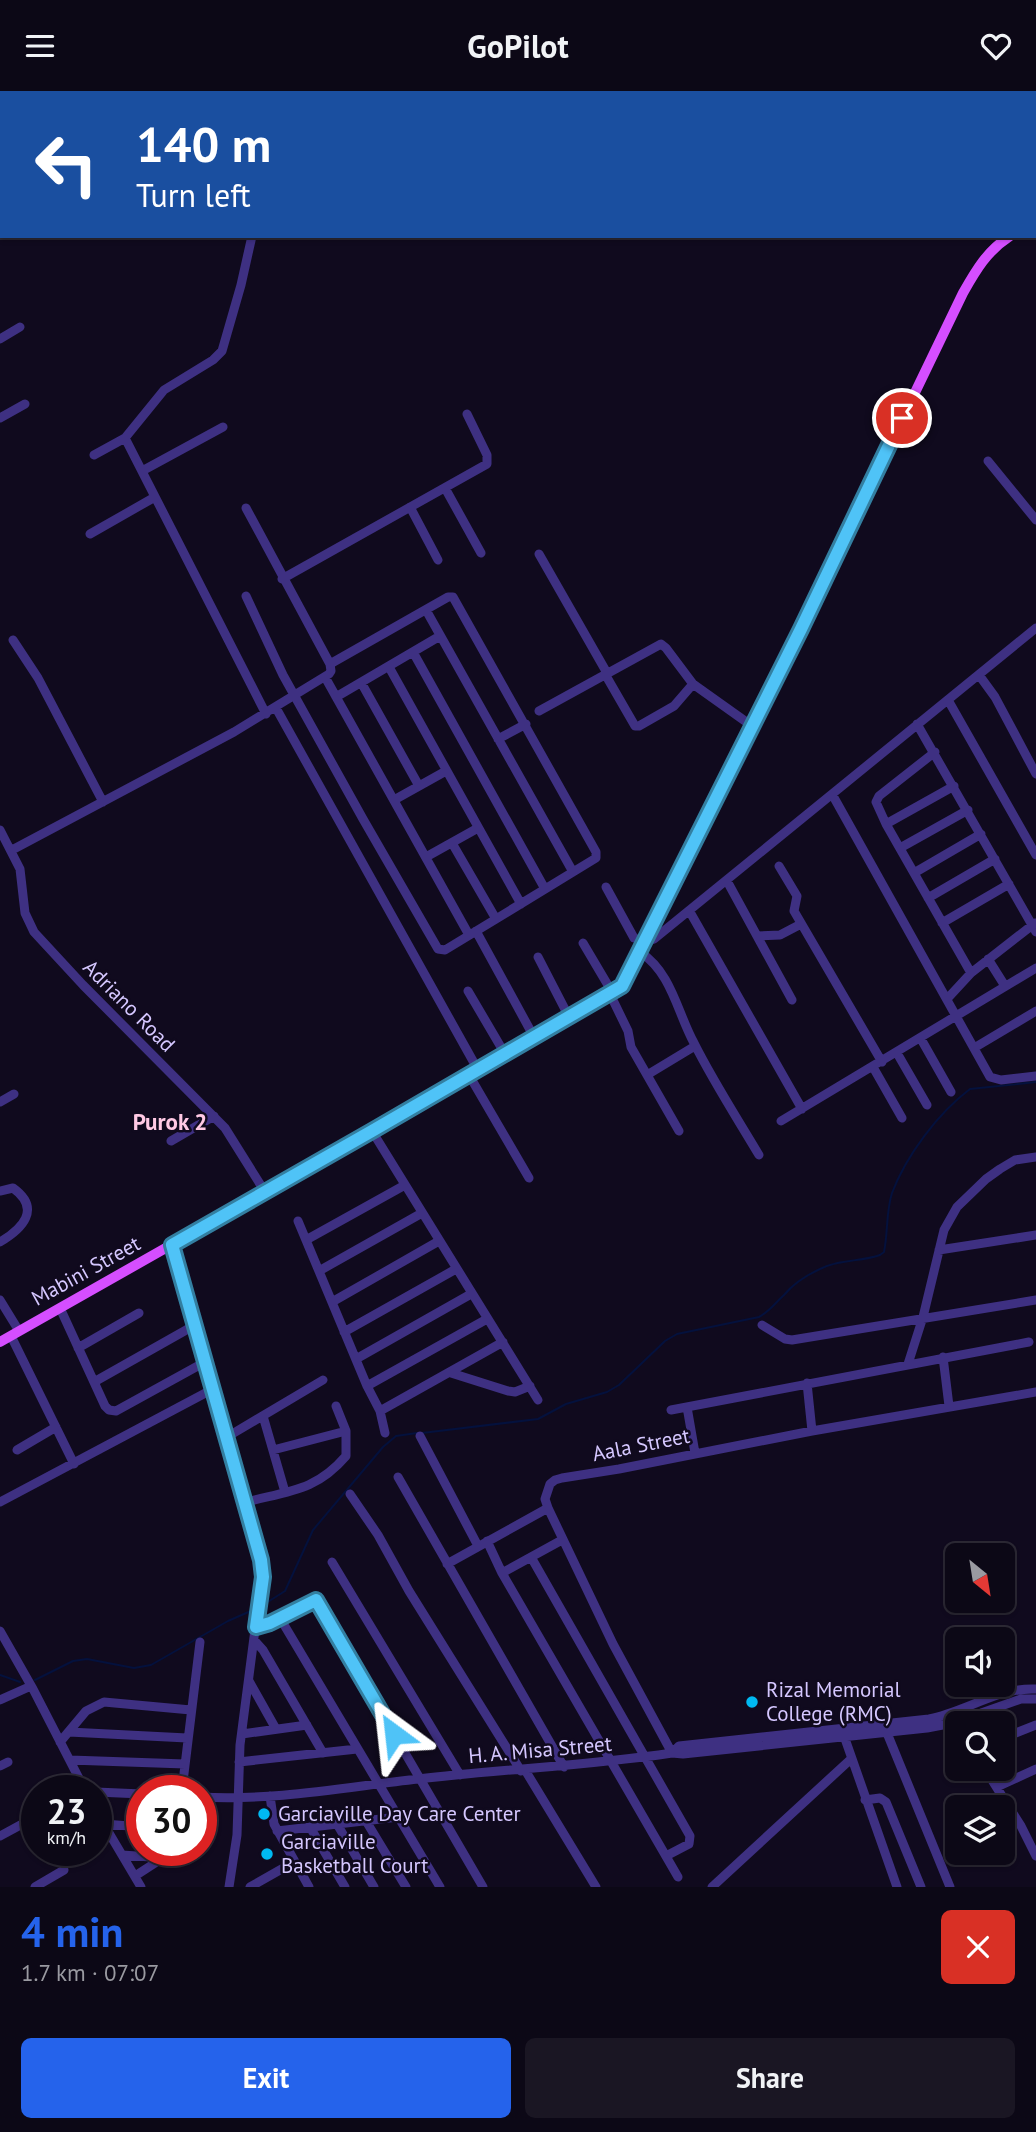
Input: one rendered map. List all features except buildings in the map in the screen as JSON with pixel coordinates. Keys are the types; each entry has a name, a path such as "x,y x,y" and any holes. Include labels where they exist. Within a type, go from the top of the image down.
{"main road":[{"name":"Mabini Street","path":"0,1342 372,1131 611,993 625,982 963,293 984,258 1008,238"}],"street":[{"path":"94,455 125,437 164,390 213,360 222,351 252,238"},
{"path":"0,339 20,327"},
{"path":"0,418 25,404"},
{"path":"282,579 483,467 488,461 487,455 467,414"},
{"path":"142,471 223,427"},
{"path":"125,437 266,714"},
{"path":"988,461 1036,520"},
{"path":"446,488 481,553"},
{"path":"90,534 155,497"},
{"path":"410,507 438,559"},
{"path":"12,850 266,714 331,671 330,664 246,508"},
{"path":"539,554 635,726 674,706 693,684"},
{"path":"246,596 295,696 437,948 443,951 594,860 597,853 453,597 448,597 330,664"},
{"path":"426,610 573,872"},
{"path":"642,947 690,912 1036,628"},
{"path":"336,697 362,684 440,635"},
{"path":"12,640 38,678 103,802"},
{"path":"539,711 661,644 693,684 752,726"},
{"path":"413,652 545,889"},
{"path":"389,667 521,904"},
{"path":"979,675 995,697 1036,774"},
{"path":"325,677 426,857 534,1037"},
{"path":"362,684 419,786"},
{"path":"948,699 1036,855"},
{"path":"276,708 529,1178"},
{"path":"498,739 526,724"},
{"path":"917,724 1035,926 971,973 947,999"},
{"path":"935,752 877,800 877,805 971,973"},
{"path":"394,800 446,771"},
{"path":"886,824 954,786"},
{"path":"832,794 990,1077 995,1080 1036,1076"},
{"path":"900,848 968,810"},
{"path":"426,857 478,828"},
{"name":"Adriano Road","path":"0,830 20,869 25,913 34,932 214,1116 233,1138 265,1192"},
{"path":"914,873 981,834"},
{"path":"452,842 496,919"},
{"path":"928,898 995,859"},
{"path":"779,866 797,896 794,911 882,1062"},
{"path":"727,881 792,1000"},
{"path":"942,923 1009,884"},
{"path":"606,887 632,936 668,983 695,1046 759,1155"},
{"path":"690,912 802,1109"},
{"path":"757,936 780,935 801,924"},
{"path":"583,943 611,993 628,1031 631,1047 679,1131"},
{"path":"538,957 569,1017"},
{"path":"988,959 1005,986"},
{"path":"781,1121 1036,968"},
{"path":"468,991 505,1054"},
{"path":"974,1048 1036,1011"},
{"path":"921,1039 951,1092"},
{"path":"647,1075 695,1046"},
{"path":"897,1053 927,1105"},
{"path":"873,1067 902,1118"},
{"path":"0,1101 14,1094"},
{"path":"171,1141 214,1116"},
{"path":"372,1131 538,1400"},
{"path":"908,1364 947,1223 967,1196 986,1179 1015,1160 1036,1157"},
{"path":"306,1240 405,1185"},
{"path":"0,1191 13,1188 25,1203 28,1213 22,1226 0,1242"},
{"path":"319,1271 422,1213"},
{"path":"298,1220 380,1411 385,1433"},
{"path":"939,1250 1036,1235"},
{"path":"332,1301 439,1241"},
{"path":"172,1245 246,1502 262,1569 244,1710 237,1835 229,1887"},
{"path":"344,1332 456,1269"},
{"path":"356,1359 471,1294"},
{"path":"0,1300 74,1464"},
{"path":"762,1325 785,1339 792,1340 1036,1300"},
{"path":"60,1308 105,1406 113,1411 205,1362"},
{"path":"78,1348 139,1313"},
{"path":"367,1386 486,1319"},
{"path":"94,1382 195,1325"},
{"path":"380,1411 503,1342"},
{"path":"671,1410 1029,1342"},
{"path":"943,1357 949,1406"},
{"path":"451,1373 508,1391 516,1392 530,1386"},
{"path":"227,1437 323,1380"},
{"path":"807,1383 812,1431"},
{"path":"0,1502 213,1389"},
{"name":"Aala Street","path":"548,1508 546,1492 555,1480 1036,1392"},
{"path":"246,1502 313,1485 332,1473 346,1456 346,1431 336,1406"},
{"path":"687,1407 695,1453"},
{"path":"263,1416 285,1492"},
{"path":"17,1450 56,1427"},
{"path":"273,1450 346,1431"},
{"path":"420,1436 478,1546"},
{"path":"398,1477 565,1767"},
{"path":"350,1495 378,1535 409,1591 596,1887"},
{"path":"447,1564 548,1508 562,1541 678,1751"},
{"path":"487,1541 502,1573 678,1877"},
{"path":"502,1573 562,1541"},
{"path":"531,1557 691,1839 689,1844 666,1856"},
{"path":"332,1562 460,1775"},
{"path":"256,1627 316,1600 483,1887"},
{"path":"280,1618 440,1887"},
{"path":"0,1632 78,1775"},
{"path":"254,1640 263,1650 323,1753"},
{"path":"184,1775 200,1642"},
{"path":"249,1681 276,1729"},
{"path":"0,1700 31,1686"},
{"path":"973,1711 1003,1694 1036,1689"},
{"path":"985,1711 1011,1702 1036,1699"},
{"path":"60,1742 86,1711 104,1702 191,1710"},
{"path":"244,1710 264,1708"},
{"path":"843,1733 945,1723"},
{"path":"843,1733 887,1733 945,1723"},
{"path":"242,1734 307,1725"},
{"path":"1015,1733 1036,1725"},
{"path":"69,1732 187,1738"},
{"path":"843,1733 897,1887"},
{"name":"H. A. Misa Street","path":"217,1797 270,1796 419,1778 565,1767 678,1751 843,1733"},
{"path":"887,1733 950,1887"},
{"path":"239,1762 357,1749"},
{"path":"712,1887 851,1759"},
{"path":"70,1760 185,1764"},
{"path":"997,1787 1036,1769"},
{"path":"993,1781 1036,1856"},
{"path":"270,1796 277,1831 309,1887"},
{"path":"865,1800 880,1798 886,1802 921,1887"},
{"path":"277,1831 398,1817"},
{"path":"366,1821 406,1887"},
{"path":"337,1824 374,1887"},
{"path":"0,1836 21,1825"},
{"path":"310,1827 345,1887"},
{"path":"112,1838 141,1887"},
{"path":"122,1855 126,1855"},
{"path":"250,1887 294,1862"},
{"path":"135,1876 151,1866"},
{"path":"35,1887 64,1870"},
{"path":"268,1877 274,1887"}],"waterway":[{"path":"422,1433 538,1419 566,1404 607,1392 619,1385 665,1341 677,1334 759,1317 815,1271 880,1255 884,1252 889,1207 898,1179 914,1150 946,1110 970,1089 1036,1082"},
{"path":"263,1605 285,1591 313,1530 383,1447 396,1436 417,1433"},
{"path":"35,1680 73,1661 87,1659 134,1668 151,1665 228,1621 253,1610"},
{"path":"0,1675 20,1682"}],"place":[{"name":"Rizal Memorial College (RMC)","path":"752,1702"},
{"name":"Garciaville Day Care Center","path":"264,1814"},
{"name":"Garciaville Basketball Court","path":"267,1854"}],"district":[{"name":"Purok 2","path":"170,1122"}],"route":[{"path":"394,1734 316,1600 263,1627 256,1627 263,1577 261,1560 172,1245 622,986 801,629 902,418"}]}
